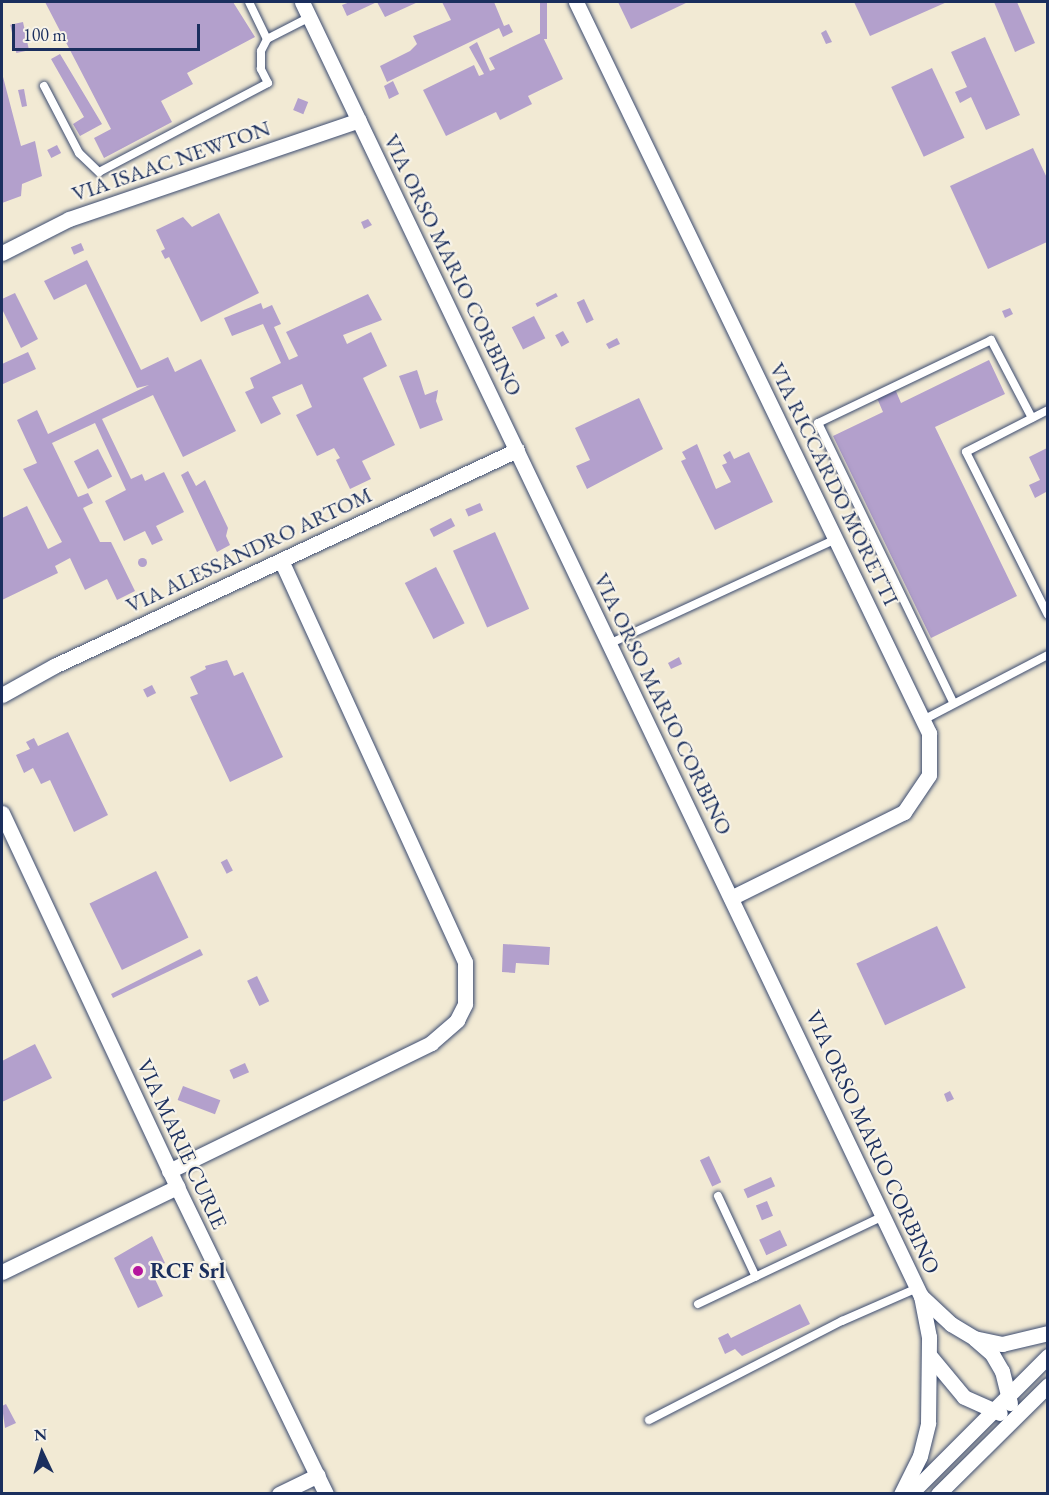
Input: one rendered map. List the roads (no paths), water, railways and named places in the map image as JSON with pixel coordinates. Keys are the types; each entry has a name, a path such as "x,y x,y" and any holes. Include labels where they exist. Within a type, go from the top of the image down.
{"street":[{"name":"VIA ORSO MARIO CORBINO","path":"302,2 919,1292 951,1324 974,1338 1002,1344 1047,1333"},
{"name":"VIA RICCARDO MORETTI","path":"576,2 929,733 929,775 904,812 731,898"},
{"name":"VIA ISAAC NEWTON","path":"2,253 69,219 359,120"},
{"name":"VIA ALESSANDRO ARTOM","path":"2,695 54,666 517,450"},
{"path":"169,1171 431,1043 457,1020 465,1004 465,962 281,561"},
{"name":"VIA MARIE CURIE","path":"2,813 169,1171 326,1494"},
{"path":"2,1272 177,1187"},
{"path":"901,1494 920,1456 928,1423 930,1356 919,1292"},
{"path":"974,1338 992,1354 1002,1371 1015,1417"},
{"path":"930,1356 964,1397 993,1411 1015,1417"},
{"path":"910,1494 1047,1356"},
{"path":"938,1494 1047,1385"},
{"path":"279,1494 318,1475"}],"lane":[{"path":"249,2 267,39"},
{"path":"44,86 79,153 99,172 268,83 261,69 261,51 267,39 310,18"},
{"path":"953,702 818,423 991,340 1032,418"},
{"path":"1047,410 966,452 1047,615"},
{"path":"609,644 836,539"},
{"path":"923,720 953,702 1047,655"},
{"path":"718,1196 756,1277"},
{"path":"698,1304 883,1216"},
{"path":"649,1420 842,1321 919,1292"}],"place":[{"name":"RCF Srl","path":"138,1271"}]}
